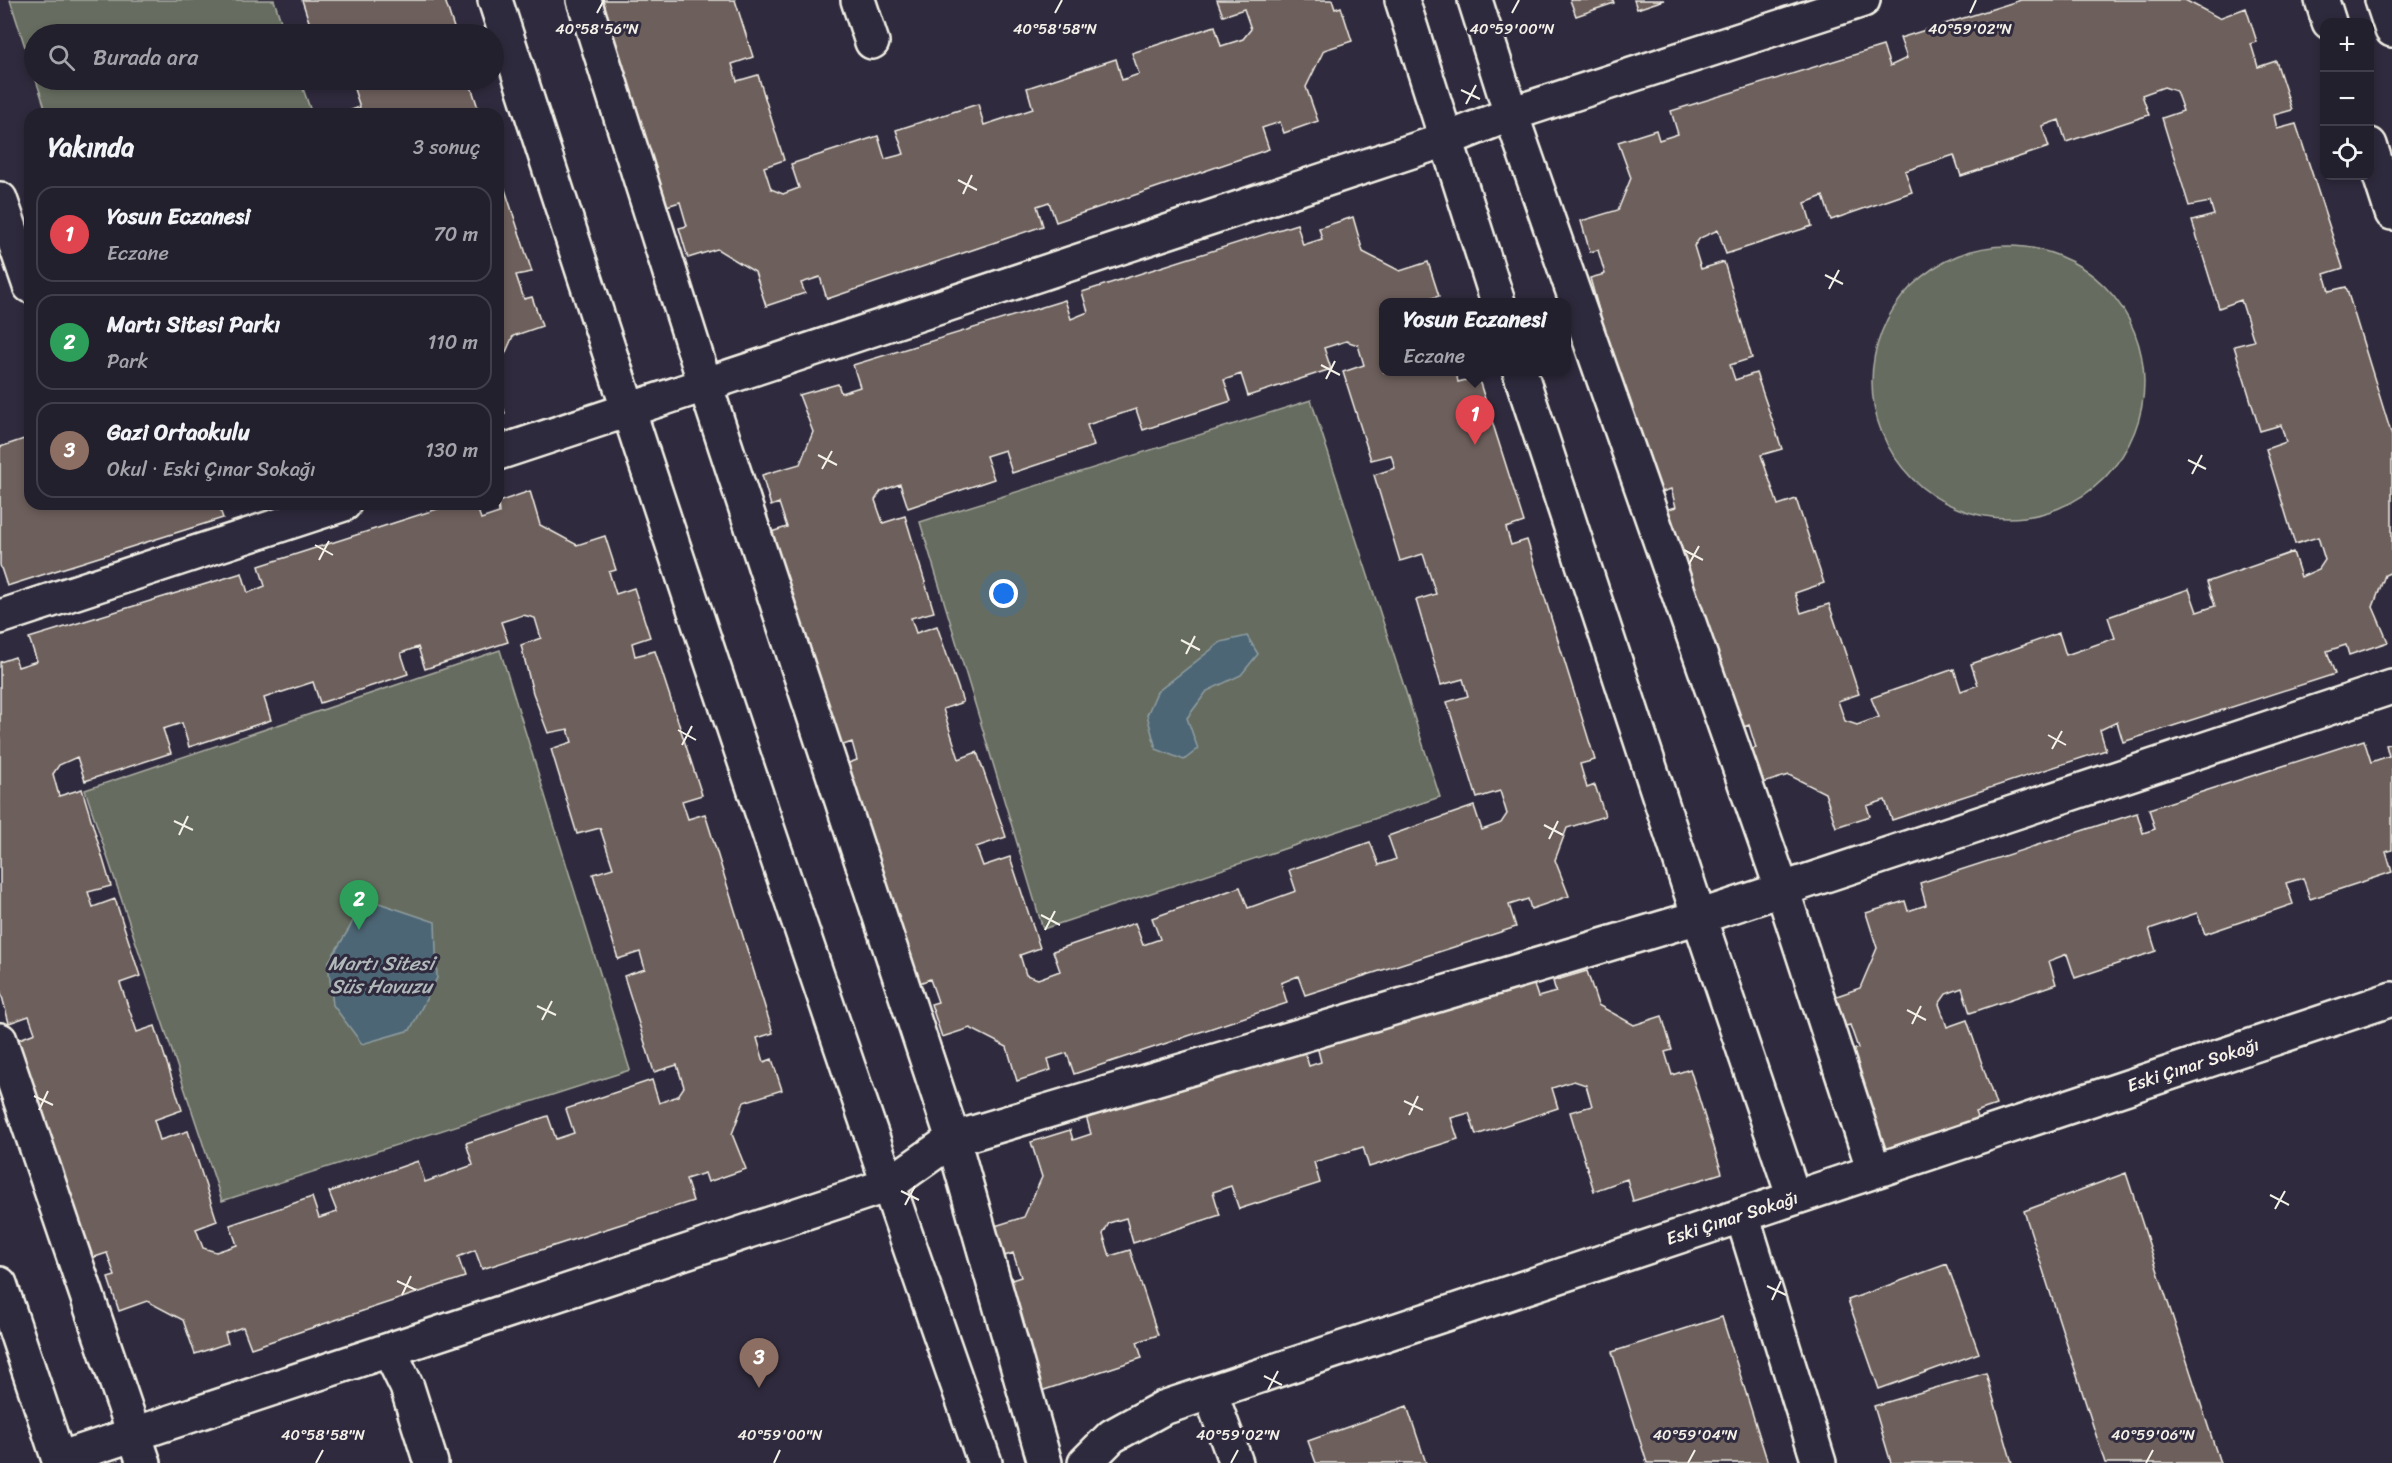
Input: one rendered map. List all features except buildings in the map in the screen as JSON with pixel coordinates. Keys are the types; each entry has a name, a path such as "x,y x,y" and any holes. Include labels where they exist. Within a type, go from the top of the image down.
{"street":[{"path":"495,0 503,24"},
{"path":"584,0 705,384 953,1139 1045,1463"},
{"path":"858,0 872,42"},
{"path":"1402,0 1496,298"},
{"path":"1475,0 1511,114 1782,889 1874,1171"},
{"path":"504,451 1445,140 1511,114 1863,0"},
{"path":"2322,0 2328,18"},
{"path":"2382,0 2392,30"},
{"path":"504,28 627,411 888,1185 985,1463"},
{"path":"2374,157 2392,213"},
{"path":"0,199 24,269"},
{"path":"1521,376 1794,1198"},
{"path":"0,617 326,510"},
{"path":"0,1284 60,1461 139,1449 389,1350 888,1185 953,1139 1699,917 2392,687"},
{"name":"Eski Çınar Sokağı","path":"1085,1463 1112,1436 1163,1408 2392,999"},
{"path":"0,1040 139,1449"},
{"path":"1742,1215 1819,1463"},
{"path":"389,1350 407,1387 431,1463"},
{"path":"1210,1392 1236,1463"}],"green space":[{"path":"10,0 274,0 282,24 24,24 24,44"},
{"path":"39,90 304,90 310,108 45,108"},
{"path":"1995,246 2021,246 2060,256 2084,269 2104,286 2121,306 2134,330 2142,355 2144,382 2142,409 2134,434 2121,458 2104,478 2084,495 2060,508 2035,516 1995,518 1968,512 1944,502 1922,487 1903,468 1888,446 1878,422 1872,395 1872,369 1878,342 1888,318 1903,296 1922,277 1944,262 1968,252"},
{"path":"1311,400 1440,797 1043,929 920,522"},
{"path":"500,650 630,1070 222,1201 85,790"}],"water":[{"path":"1247,636 1258,654 1241,675 1207,691 1187,718 1198,749 1184,760 1156,749 1147,715 1157,692 1221,642"},
{"name":"Martı Sitesi Süs Havuzu","path":"364,898 435,922 437,978 410,1030 362,1044 333,1005 328,963 349,929"}],"place":[{"name":"Yosun Eczanesi","path":"1475,445"},
{"name":"Martı Sitesi Parkı","path":"359,930"},
{"name":"Gazi Ortaokulu","path":"759,1388"}]}
